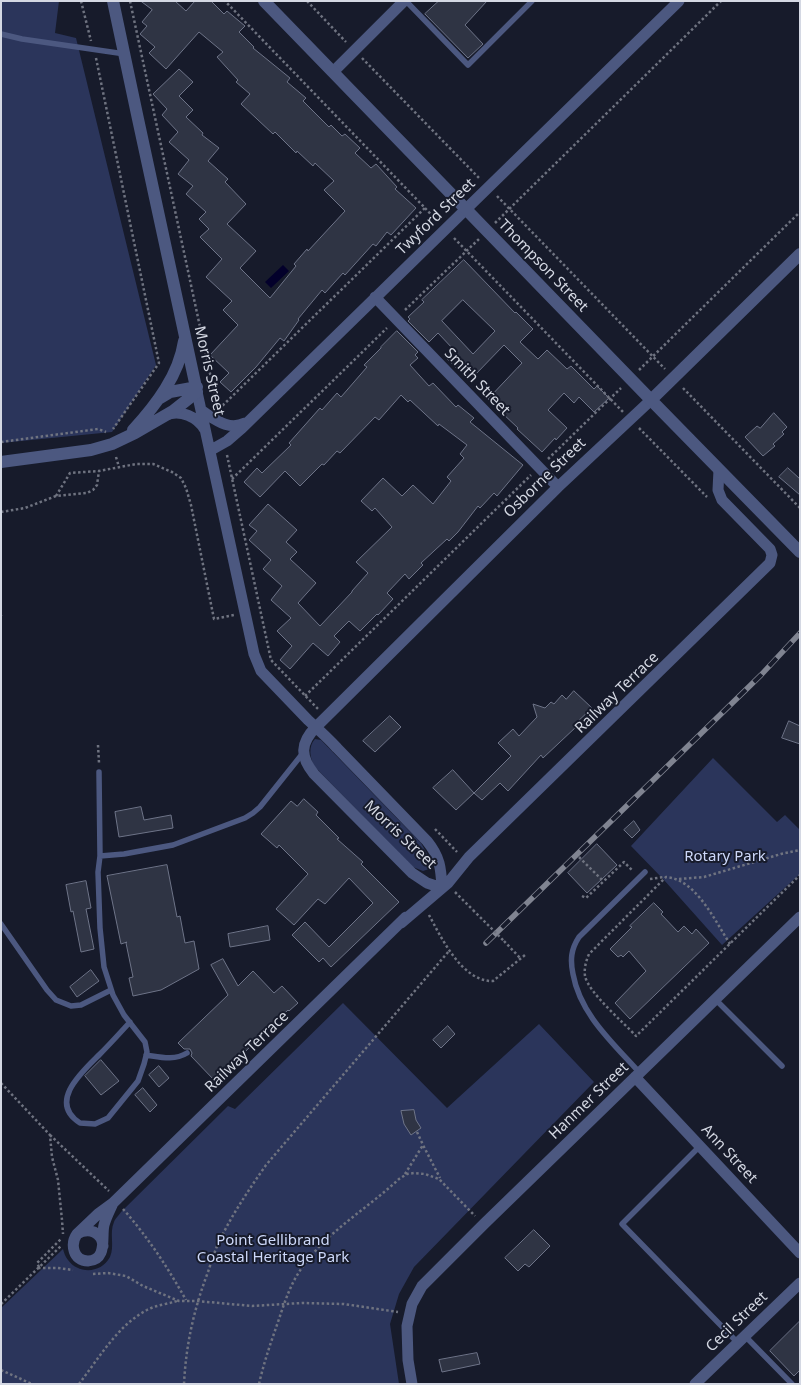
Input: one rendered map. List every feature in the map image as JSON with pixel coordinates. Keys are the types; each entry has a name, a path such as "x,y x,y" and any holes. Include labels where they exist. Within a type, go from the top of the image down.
{"street":[{"name":"Morris Street","path":"113,1 256,660 261,671 430,845 439,861 442,888 426,883 412,873 314,774 308,766 303,753"},
{"name":"Thompson Street","path":"264,1 800,552"},
{"path":"333,72 405,1"},
{"name":"Twyford Street","path":"211,450 252,419 679,1"},
{"name":"Osborne Street","path":"316,727 558,487 651,400 800,254"},
{"name":"Smith Street","path":"375,297 558,487"},
{"path":"112,444 133,430 167,386 182,354 185,335"},
{"path":"151,407 167,393 197,389"},
{"path":"1,462 91,450 112,444 144,428 178,407 197,389"},
{"path":"202,411 227,425 235,426 252,419"},
{"path":"166,414 174,412 198,420 206,431"},
{"name":"Railway Terrace","path":"75,1238 401,923 454,877 469,857 770,563 772,556 770,549 722,500 718,490 719,470"},
{"path":"303,753 307,738 316,727"},
{"name":"Railway Terrace","path":"401,923 425,893 423,885 412,873"},
{"name":"Hanmer Street","path":"412,1384 406,1342 407,1326 415,1298 422,1286 800,917"},
{"name":"Ann Street","path":"637,1075 700,1146 800,1252"},
{"name":"Railway Terrace","path":"103,1246 103,1228 114,1202"},
{"path":"84,1231 94,1232 102,1239 101,1254 91,1260 80,1258 74,1253 75,1238 84,1231"},
{"name":"Cecil Street","path":"695,1384 800,1283"}],"lane":[{"path":"405,1 468,65 532,1"},
{"path":"1,34 22,39 125,54"},
{"path":"100,856 124,854 173,845 249,815 264,802 303,753"},
{"path":"99,772 100,856 98,872 101,946 104,967 117,1003 145,1042 147,1049 138,1081 108,1118 98,1123 82,1124 76,1121 66,1107 66,1101 71,1088 77,1078 130,1022"},
{"path":"637,1075 587,1011 576,988 571,961 572,949 579,937 645,872"},
{"path":"1,924 56,1000 71,1006 81,1005 111,990"},
{"path":"715,999 782,1066"},
{"path":"146,1055 176,1058 187,1052"},
{"path":"700,1146 622,1224 741,1340 792,1384"}],"path":[{"path":"1,442 98,429 105,432 111,431 159,363 94,50 80,1"},
{"path":"130,1 220,422"},
{"path":"225,1 708,499"},
{"path":"307,1 800,508"},
{"path":"218,410 425,208"},
{"path":"306,696 800,212"},
{"path":"224,442 271,660 326,717"},
{"path":"56,496 70,474 136,464 153,464 172,472 181,478 191,505 214,619 260,609"},
{"path":"1,512 25,508 56,496 87,493 97,485 99,471"},
{"path":"98,745 99,772"},
{"path":"433,827 459,854"},
{"path":"582,896 586,898 624,862 640,878 652,880 666,877 677,879 704,877 800,850"},
{"path":"579,857 603,881"},
{"path":"666,877 589,954 585,963 586,978 593,991 636,1036 800,875"},
{"path":"677,879 696,892 730,944"},
{"path":"457,894 521,959"},
{"path":"424,904 449,951 474,975 491,981 495,980 525,955"},
{"path":"184,1384 186,1352 197,1301 221,1238 249,1190 266,1165 449,951"},
{"path":"1,1083 74,1159 107,1189 114,1202 135,1222 164,1263 186,1300"},
{"path":"416,1132 441,1180 484,1224"},
{"path":"39,1268 37,1263 63,1237 58,1180 52,1158 50,1135"},
{"path":"259,1384 265,1359 294,1278 311,1256 340,1228 404,1175 423,1145"},
{"path":"404,1175 410,1173 425,1174 441,1180"},
{"path":"1,1304 63,1244 75,1238"},
{"path":"39,1268 64,1268 80,1272"},
{"path":"91,1274 108,1273 126,1276 143,1286 179,1301"},
{"path":"79,1384 114,1338 135,1318 148,1310 179,1301 252,1306 308,1303 344,1304 409,1314"},
{"path":"1,1370 32,1384"}],"green space":[{"path":"1,1 59,1 55,33 76,38 156,365 112,432 1,443"},
{"path":"315,739 321,740 421,843 429,859 429,869 423,871 413,867 314,766 310,752 311,745"},
{"name":"Rotary Park","path":"713,758 777,822 785,815 800,830 800,874 722,945 631,846"},
{"name":"Point Gellibrand Coastal Heritage Park","path":"343,1003 447,1108 539,1024 594,1082 414,1267 399,1294 390,1324 399,1384 1,1384 1,1308 63,1249 72,1265 83,1270 95,1269 106,1263 112,1248 113,1226 121,1212 228,1106 235,1109"}],"shaded area":[{"path":"283,265 289,271 271,288 265,282"}],"building":[{"path":"141,1 175,1 186,11 195,1 211,1 224,14 227,11 245,26 239,32 253,48 290,78 287,82 306,98 303,101 329,127 331,125 342,136 345,134 360,148 355,153 371,168 376,164 397,187 395,189 416,208 391,235 387,232 376,246 373,244 345,275 343,273 325,293 322,290 298,319 284,341 280,338 256,367 231,392 220,382 229,373 210,355 238,325 223,310 232,301 206,277 222,259 200,237 209,229 199,219 206,212 186,194 193,186 178,174 189,160 169,142 178,132 162,115 167,109 153,94 179,69 193,82 179,96 193,110 186,117 203,133 202,135 219,148 208,161 228,179 225,182 246,204 227,224 256,251 240,268 270,298 296,266 294,264 345,211 324,190 334,181 315,163 313,166 297,151 296,153 275,132 273,134 241,104 250,94 236,82 238,80 217,57 223,52 199,32 166,69 149,53 155,47 140,34 147,26 142,22 152,10"},
{"path":"439,1 487,1 465,25 483,44 468,58 425,14"},
{"path":"464,260 533,329 520,342 538,359 547,350 567,369 571,366 594,389 597,386 609,398 594,412 579,397 574,403 564,393 548,410 567,428 542,452 488,399 522,363 504,345 474,376 462,364 457,369 446,358 454,350 438,333 429,342 408,321 410,319 408,317 424,302 422,300","holes":["463,300 495,331 473,354 442,321"]},
{"path":"397,331 418,352 415,355 418,358 410,365 429,386 433,383 456,407 458,405 474,418 470,422 523,465 497,496 494,493 480,508 478,506 458,532 449,541 447,539 421,563 423,565 409,579 405,574 387,593 393,599 360,631 349,621 334,636 340,642 328,656 313,643 290,669 280,660 292,646 277,631 291,618 271,600 282,586 263,569 271,560 249,540 257,531 249,525 268,504 297,530 286,542 297,552 290,559 316,583 298,603 320,626 368,573 356,562 392,527 375,508 372,511 361,501 383,478 402,496 413,485 433,504 451,481 447,477 464,458 460,454 467,445 439,424 438,426 410,400 408,402 401,395 379,420 375,417 340,453 337,451 300,486 285,471 260,497 244,482 257,468 262,473 291,445 289,443 320,408 322,410 337,393 341,397 367,367 364,365"},
{"path":"774,413 787,427 782,432 784,434 773,444 775,446 763,456 745,437 757,426 760,428"},
{"path":"788,468 800,479 800,495 779,477"},
{"path":"574,691 592,708 574,725 576,727 543,758 541,755 508,791 500,783 482,800 474,793 511,756 498,743 513,729 519,736 537,717 533,704 545,708 551,702 554,704 562,695 566,699"},
{"path":"390,716 401,727 375,752 363,741"},
{"path":"789,721 800,726 800,744 782,738"},
{"path":"453,770 474,793 456,810 433,788"},
{"path":"304,799 318,812 316,815 339,838 337,839 363,862 361,864 399,902 331,967 323,958 319,962 292,935 305,922 329,947 373,903 349,878 325,904 318,899 294,925 276,909 308,874 279,845 277,848 261,834 291,801 297,806"},
{"path":"141,807 144,820 171,815 173,828 119,837 115,812"},
{"path":"634,821 640,830 632,838 624,830"},
{"path":"597,844 617,865 587,893 568,873"},
{"path":"167,865 177,917 180,916 185,943 194,941 199,969 161,990 133,996 129,978 133,977 127,942 121,944 107,876"},
{"path":"86,881 91,908 86,909 94,949 81,952 66,885"},
{"path":"654,903 663,912 661,914 678,932 684,926 692,934 696,929 709,943 630,1019 615,1003 646,971 629,951 623,957 621,955 618,957 610,949"},
{"path":"268,926 270,940 230,947 228,934"},
{"path":"223,959 238,986 253,971 274,993 282,986 298,1003 288,1010 215,1081 191,1056 190,1049 184,1049 178,1043 228,995 211,965"},
{"path":"91,970 99,981 77,997 70,987"},
{"path":"448,1026 455,1034 441,1048 433,1040"},
{"path":"101,1060 119,1081 101,1095 85,1076"},
{"path":"159,1066 169,1078 159,1087 149,1075"},
{"path":"143,1088 157,1105 150,1112 135,1095"},
{"path":"414,1110 416,1120 421,1128 411,1135 404,1124 401,1111"},
{"path":"534,1230 550,1246 529,1267 525,1264 518,1271 505,1258"},
{"path":"800,1321 800,1370 794,1376 770,1351"},
{"path":"477,1353 480,1364 442,1372 439,1360"}],"railway":[{"path":"486,943 761,675 800,633"}]}
